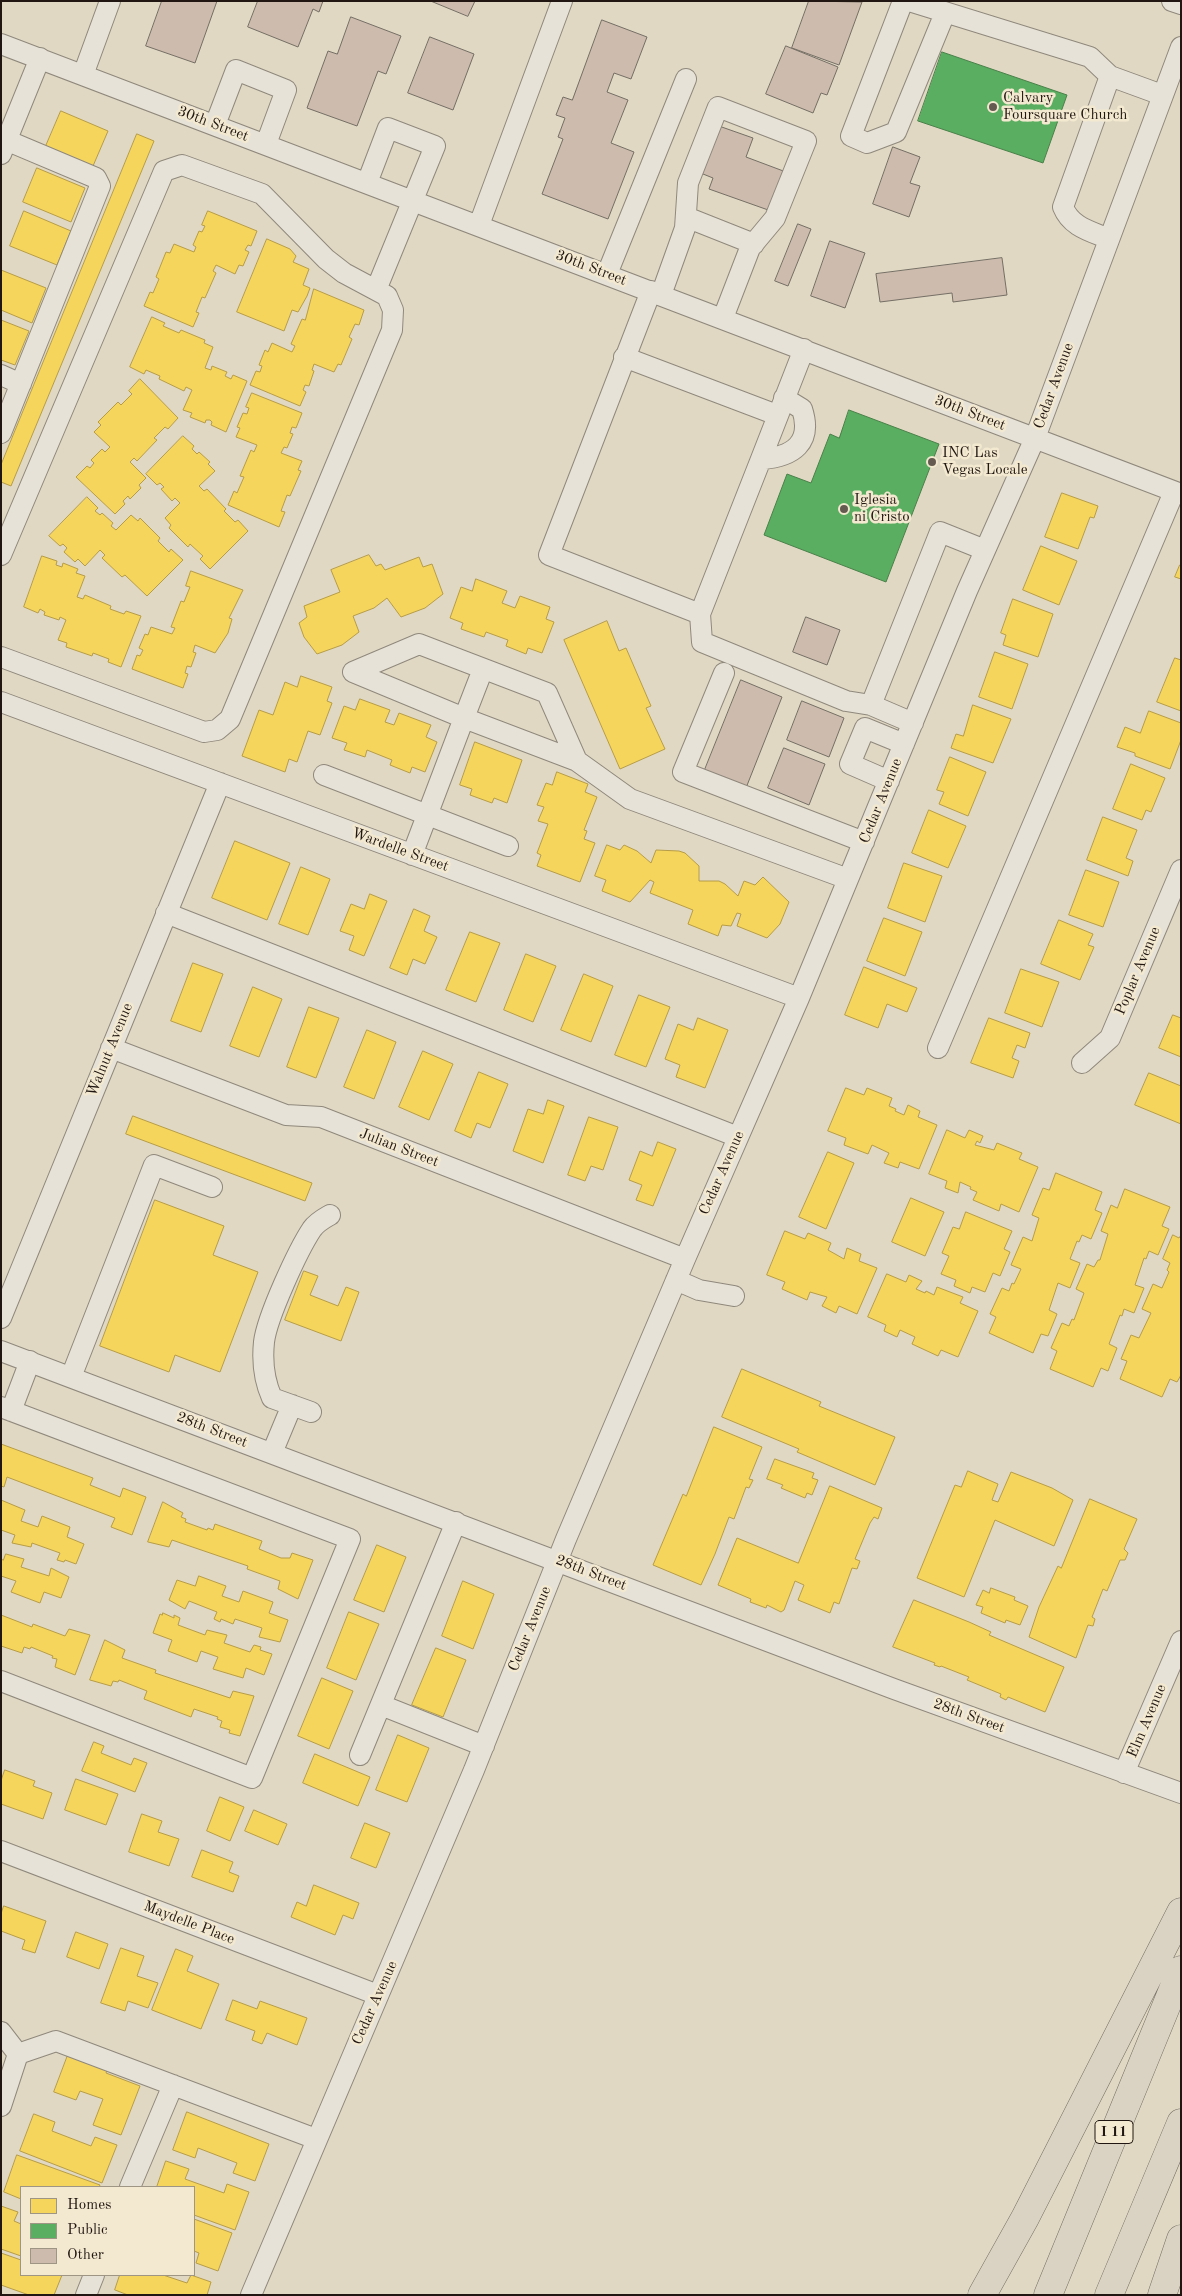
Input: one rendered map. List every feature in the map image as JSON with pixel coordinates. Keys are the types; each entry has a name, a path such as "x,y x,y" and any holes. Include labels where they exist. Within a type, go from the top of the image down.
{"highway":[{"path":"982,2295 1025,2218 1181,1912"},
{"name":"I 11","path":"1048,2295 1181,1970"},
{"path":"1109,2295 1181,2123"},
{"path":"1162,2295 1181,2239"}],"street":[{"path":"83,74 110,1"},
{"path":"479,226 562,1"},
{"path":"902,1 851,136 867,143 896,132 945,13"},
{"path":"909,1 1090,57 1110,76 1162,95"},
{"path":"1172,1 1181,4"},
{"name":"30th Street","path":"1,44 1178,493"},
{"name":"Cedar Avenue","path":"251,2295 484,1746 557,1560 684,1259 799,998 985,550 1035,438 1181,47"},
{"path":"1,433 100,186 96,178 3,144 40,58"},
{"path":"215,125 236,70 286,90 266,144"},
{"path":"1109,240 1082,228 1068,218 1063,207 1110,76"},
{"path":"607,274 686,79"},
{"path":"700,614 549,555 624,357 656,293 685,228 688,182 718,107 806,141 775,218 754,244 723,318"},
{"path":"367,183 388,128 435,146 376,290"},
{"path":"1,555 164,171 182,165 262,194 326,259 344,273 387,296 393,310 392,330 230,719 217,730 204,732 1,658"},
{"path":"686,217 754,244"},
{"path":"804,349 700,614 702,642 846,701 871,705 913,723"},
{"path":"624,357 781,407 802,409 806,422 804,439 793,450 777,458 761,458"},
{"path":"1,375 21,384"},
{"path":"938,1048 1178,493"},
{"path":"871,705 940,532 985,550"},
{"path":"577,761 547,693 419,644 353,672 464,718 577,761 630,799 848,879"},
{"path":"412,855 426,814 483,669"},
{"path":"724,673 683,772 864,842"},
{"name":"Wardelle Street","path":"1,702 799,998"},
{"path":"889,781 850,764 865,728 904,744"},
{"path":"324,775 508,846"},
{"name":"Walnut Avenue","path":"1,1318 220,783"},
{"name":"Poplar Avenue","path":"1082,1063 1110,1038 1181,870"},
{"path":"166,913 738,1137"},
{"name":"Julian Street","path":"111,1048 286,1115 322,1117 684,1259"},
{"path":"70,1377 154,1165 212,1187"},
{"path":"311,1412 272,1398 265,1375 263,1358 264,1339 297,1258 312,1229 318,1222 330,1216"},
{"path":"676,1280 700,1290 734,1296"},
{"name":"28th Street","path":"1,1351 894,1689 1181,1793"},
{"path":"1,1681 252,1778 350,1539 6,1409 30,1362"},
{"path":"272,1453 292,1405"},
{"path":"360,1755 456,1522"},
{"name":"Elm Avenue","path":"1124,1773 1181,1641"},
{"path":"381,1705 484,1746"},
{"name":"Maydelle Place","path":"1,1851 378,1995"},
{"path":"1,2032 18,2054"},
{"path":"18,2054 56,2041 316,2139"},
{"path":"1,2106 18,2054"},
{"path":"130,2186 173,2085"},
{"path":"86,2295 94,2276"}],"building: Homes":[{"path":"61,111 108,131 93,166 46,146"},
{"path":"137,134 154,141 11,486 1,482 1,465"},
{"path":"37,168 85,188 71,222 23,202"},
{"path":"24,211 71,231 57,265 10,246"},
{"path":"208,211 257,231 251,246 248,245 245,250 249,252 243,266 239,265 235,274 216,265 213,271 216,273 205,298 202,297 196,312 199,313 193,327 144,306 150,292 153,293 159,279 156,277 166,252 170,253 174,244 194,252 196,247 193,245 199,231 202,232 205,226 202,225"},
{"path":"267,239 290,249 296,256 293,262 309,269 303,285 310,288 307,296 298,312 292,310 284,331 237,312"},
{"path":"1,270 46,288 32,323 1,310"},
{"path":"314,289 364,310 359,325 355,324 349,337 352,339 341,365 338,364 334,372 314,364 312,370 314,371 309,386 305,385 303,390 306,392 300,406 250,385 256,371 260,372 262,366 259,365 265,350 268,352 272,343 292,352 295,346 291,344 302,319 305,320"},
{"path":"152,317 165,323 163,326 179,333 181,330 205,340 204,343 213,347 205,368 211,370 212,366 227,372 225,376 231,379 233,375 247,381 226,432 211,425 212,422 210,420 206,420 205,423 190,417 192,413 183,410 192,390 186,387 184,391 159,379 160,376 146,370 144,374 130,367"},
{"path":"1,320 29,331 15,365 1,360"},
{"path":"140,379 178,418 168,429 165,427 154,438 157,440 137,461 134,458 130,462 146,478 139,485 141,488 130,499 128,496 123,501 125,504 115,514 76,477 87,466 90,468 94,463 91,460 102,449 105,452 110,447 94,432 101,425 98,422 118,402 121,405 132,394 129,391"},
{"path":"252,393 302,413 296,428 292,427 290,433 293,434 287,448 284,447 281,453 302,461 298,470 301,471 290,496 287,495 281,511 285,512 279,527 228,505 234,491 237,493 244,477 240,476 251,450 254,452 257,445 236,437 240,428 237,427 243,413 247,414 249,408 246,407"},
{"path":"183,436 194,446 192,449 197,454 199,452 210,462 208,464 215,471 199,486 204,491 207,489 226,509 224,511 235,522 238,520 248,531 210,569 200,559 203,556 190,544 188,547 169,528 171,525 165,518 180,503 175,498 172,501 161,489 164,487 160,483 157,485 146,474"},
{"path":"1062,493 1098,506 1094,518 1090,517 1078,549 1045,537"},
{"path":"87,497 98,508 95,511 100,515 102,513 113,523 111,526 116,530 131,515 138,521 140,518 160,538 158,541 169,552 171,549 183,560 147,596 125,575 122,577 102,558 105,555 100,550 85,566 78,559 75,562 64,552 67,548 63,544 60,546 49,536"},
{"path":"1041,546 1077,561 1059,605 1023,590"},
{"path":"369,555 376,566 381,564 385,570 419,557 423,567 432,564 443,594 425,608 401,617 387,598 374,608 353,616 359,632 342,645 317,654 304,637 299,623 307,617 304,606 340,592 331,570"},
{"path":"42,556 57,561 56,565 62,567 63,563 78,569 76,573 85,576 77,597 83,599 85,595 111,606 110,609 124,614 126,611 141,616 121,667 108,662 109,659 93,653 92,656 66,647 67,643 58,640 66,620 60,617 59,620 44,615 45,612 40,609 38,613 24,607"},
{"path":"1181,565 1181,579 1175,577"},
{"path":"191,571 243,590 229,618 232,619 228,633 215,653 195,645 193,652 196,653 191,667 187,666 185,673 188,674 183,688 132,669 137,655 140,656 143,650 139,648 145,634 148,635 151,627 172,634 175,628 171,627 181,601 184,602 190,587 186,586"},
{"path":"476,579 507,591 502,603 515,608 520,596 550,607 546,619 554,622 542,653 528,648 526,654 506,646 508,640 486,632 484,637 461,629 463,623 450,618 461,587 472,591"},
{"path":"1013,599 1053,614 1038,657 1003,645 1006,635 1001,633"},
{"path":"607,621 619,651 626,648 651,706 646,708 665,749 620,769 564,640"},
{"path":"995,652 1028,664 1012,709 979,697"},
{"path":"1175,658 1181,660 1181,711 1157,702"},
{"path":"301,676 332,687 327,701 332,703 320,735 308,731 297,762 289,759 285,772 242,756 259,710 273,715 285,682 297,687"},
{"path":"360,699 390,710 385,722 394,725 399,713 431,725 426,737 437,742 425,772 412,767 410,773 390,765 392,760 367,750 365,757 344,750 347,743 332,738 344,706 355,710"},
{"path":"973,705 1011,719 993,763 951,748 956,734 963,736"},
{"path":"1149,711 1181,723 1181,740 1170,769 1117,747 1125,727 1140,733"},
{"path":"475,742 522,760 507,803 494,798 492,803 470,795 472,789 460,785"},
{"path":"950,757 986,772 968,816 939,804 944,792 937,790"},
{"path":"1131,764 1165,778 1151,812 1146,810 1142,820 1113,809"},
{"path":"557,772 588,784 585,792 597,797 584,830 587,831 584,839 595,843 580,882 537,866 541,855 537,853 548,824 538,821 544,807 537,805 546,783 552,785"},
{"path":"929,810 966,826 948,868 912,853"},
{"path":"1103,817 1137,830 1126,858 1133,861 1128,876 1087,860"},
{"path":"235,841 290,863 267,920 212,898"},
{"path":"607,845 620,850 624,845 637,851 651,863 656,850 685,853 699,866 699,881 719,881 738,896 744,881 755,885 763,877 789,902 780,924 767,938 737,926 741,914 737,913 731,926 722,925 718,936 688,924 693,910 650,893 654,882 650,880 630,902 602,891 606,880 595,876"},
{"path":"904,863 942,876 925,922 888,908"},
{"path":"301,867 330,879 308,935 279,924"},
{"path":"1086,870 1119,882 1103,927 1069,915"},
{"path":"370,894 387,901 364,956 349,950 354,936 340,931 351,904 364,909"},
{"path":"414,909 430,916 424,931 437,937 425,964 413,959 407,975 390,968"},
{"path":"884,918 922,932 905,976 867,961"},
{"path":"1059,920 1093,934 1088,945 1094,947 1080,980 1041,964"},
{"path":"470,932 500,943 476,1002 446,990"},
{"path":"526,954 556,966 533,1022 504,1010"},
{"path":"193,963 223,974 201,1032 171,1021"},
{"path":"864,967 917,988 907,1012 887,1004 878,1028 845,1015"},
{"path":"1021,969 1059,982 1042,1027 1005,1013"},
{"path":"584,974 613,986 591,1042 561,1030"},
{"path":"253,987 282,999 259,1057 230,1046"},
{"path":"639,995 670,1007 646,1067 615,1055"},
{"path":"309,1007 339,1018 316,1078 287,1067"},
{"path":"1173,1015 1181,1018 1181,1057 1159,1048"},
{"path":"698,1018 728,1030 705,1088 676,1077 680,1065 665,1059 678,1024 693,1030"},
{"path":"989,1018 1030,1033 1025,1048 1017,1045 1012,1058 1019,1061 1013,1078 971,1063"},
{"path":"367,1030 396,1042 374,1099 344,1087"},
{"path":"423,1051 453,1064 429,1120 399,1107"},
{"path":"479,1072 508,1084 490,1128 477,1123 471,1138 455,1131"},
{"path":"1149,1073 1181,1086 1181,1124 1135,1105"},
{"path":"846,1088 864,1095 867,1088 892,1098 889,1106 896,1109 895,1111 904,1115 908,1105 920,1111 918,1117 937,1125 919,1169 900,1162 898,1168 884,1163 889,1153 872,1145 868,1154 844,1145 846,1138 828,1131"},
{"path":"548,1100 564,1106 543,1163 513,1151 528,1109 543,1114"},
{"path":"133,1116 312,1183 305,1201 126,1134"},
{"path":"589,1117 618,1127 603,1170 591,1166 585,1181 568,1175"},
{"path":"947,1130 965,1138 969,1130 983,1136 980,1143 977,1141 975,1145 994,1150 997,1143 1022,1153 1019,1159 1038,1167 1019,1212 1001,1204 999,1211 973,1200 977,1192 970,1189 971,1187 960,1182 958,1193 945,1188 947,1181 929,1174"},
{"path":"658,1142 676,1149 653,1206 636,1200 642,1185 629,1180 640,1151 652,1156"},
{"path":"828,1152 854,1163 826,1229 799,1217"},
{"path":"1056,1173 1102,1192 1095,1210 1102,1213 1091,1239 1082,1235 1079,1242 1077,1241 1070,1259 1080,1263 1070,1288 1058,1283 1049,1310 1057,1314 1048,1336 1041,1334 1033,1353 989,1333 996,1317 990,1314 1002,1288 1009,1291 1012,1283 1014,1284 1021,1269 1011,1265 1023,1237 1032,1241 1039,1218 1032,1215 1043,1188 1049,1190"},
{"path":"1125,1189 1170,1207 1162,1226 1169,1229 1158,1255 1149,1251 1146,1259 1144,1258 1135,1285 1144,1288 1134,1313 1124,1309 1122,1316 1120,1315 1109,1344 1117,1348 1108,1371 1101,1368 1093,1387 1050,1369 1057,1351 1051,1348 1062,1323 1069,1326 1072,1319 1074,1320 1084,1293 1076,1289 1087,1264 1094,1267 1098,1260 1100,1260 1108,1234 1101,1231 1111,1205 1117,1208"},
{"path":"911,1198 944,1212 925,1256 892,1242"},
{"path":"155,1200 224,1226 213,1255 258,1272 220,1372 175,1355 169,1372 100,1346"},
{"path":"966,1212 1012,1231 1004,1249 1010,1252 1000,1276 993,1273 985,1292 972,1287 970,1293 954,1286 956,1280 941,1274 949,1256 942,1253 953,1227 959,1229"},
{"path":"785,1231 805,1239 808,1233 831,1243 828,1250 844,1259 847,1248 861,1254 859,1261 877,1268 857,1314 839,1306 836,1313 822,1306 827,1297 810,1292 807,1300 782,1289 785,1282 767,1275"},
{"path":"1173,1235 1179,1238 1181,1235 1181,1375 1177,1382 1170,1379 1162,1397 1120,1379 1127,1361 1121,1359 1131,1335 1139,1338 1151,1313 1142,1309 1153,1284 1162,1288 1169,1272 1167,1270 1170,1263 1163,1259"},
{"path":"304,1271 318,1276 310,1295 338,1306 346,1287 359,1292 341,1341 285,1320"},
{"path":"887,1274 906,1282 909,1275 922,1281 916,1289 934,1295 937,1287 963,1297 960,1303 978,1311 958,1357 941,1350 938,1356 912,1344 915,1337 900,1330 897,1337 884,1331 886,1325 868,1317"},
{"path":"742,1369 821,1402 819,1406 895,1437 875,1485 797,1452 799,1449 722,1417"},
{"path":"714,1427 762,1447 749,1479 753,1480 749,1488 746,1487 734,1519 729,1517 701,1585 653,1565 683,1494 686,1496"},
{"path":"1,1444 93,1478 90,1485 120,1497 123,1488 146,1497 132,1535 111,1527 115,1518 7,1477 4,1487 1,1486"},
{"path":"775,1459 814,1473 812,1478 818,1480 812,1495 807,1493 805,1498 781,1488 783,1485 767,1479"},
{"path":"968,1471 998,1484 992,1500 998,1502 1011,1472 1052,1488 1073,1500 1054,1546 995,1520 964,1597 917,1578 955,1485 961,1487"},
{"path":"830,1486 882,1508 878,1519 874,1517 870,1523 855,1559 860,1561 857,1569 852,1568 839,1604 834,1602 830,1613 798,1600 804,1585 795,1581 784,1610 781,1612 767,1605 766,1608 750,1602 751,1599 718,1585 737,1538 798,1563"},
{"path":"1090,1499 1137,1519 1124,1549 1128,1553 1125,1560 1120,1560 1107,1591 1103,1589 1092,1617 1095,1619 1093,1626 1088,1625 1076,1658 1029,1637 1039,1607 1058,1566 1061,1568"},
{"path":"1,1500 25,1510 21,1521 38,1527 42,1516 70,1527 67,1537 84,1544 76,1564 65,1560 64,1562 57,1560 60,1553 32,1543 31,1547 12,1543 15,1535 1,1530"},
{"path":"163,1502 183,1513 181,1517 186,1519 185,1522 207,1530 208,1528 213,1530 215,1524 262,1541 259,1549 281,1558 290,1558 292,1553 313,1560 298,1599 278,1589 280,1581 247,1569 248,1566 172,1540 169,1547 148,1542"},
{"path":"377,1545 406,1557 384,1612 354,1600"},
{"path":"6,1554 24,1559 21,1567 49,1576 51,1568 69,1577 61,1598 44,1592 40,1603 11,1592 16,1581 1,1576 1,1559 3,1560"},
{"path":"199,1576 226,1586 222,1596 239,1602 243,1591 273,1602 269,1613 288,1620 280,1642 259,1637 262,1628 235,1619 233,1624 221,1619 220,1622 214,1619 217,1612 189,1601 185,1609 169,1600 177,1580 195,1586"},
{"path":"463,1581 494,1594 473,1649 442,1636"},
{"path":"991,1588 1015,1597 1014,1600 1028,1606 1020,1625 1006,1620 1005,1623 981,1613 983,1607 976,1605 983,1590 989,1593"},
{"path":"914,1600 969,1622 991,1632 989,1635 1064,1667 1045,1712 1008,1697 1006,1700 1000,1697 1001,1694 967,1680 969,1677 934,1665 935,1663 893,1647"},
{"path":"349,1612 379,1624 356,1680 327,1668"},
{"path":"163,1613 174,1618 174,1615 180,1618 178,1625 205,1635 207,1630 227,1635 224,1643 250,1652 254,1645 261,1647 260,1650 272,1654 264,1675 246,1668 243,1678 213,1669 218,1657 201,1651 197,1662 168,1651 172,1640 153,1633 160,1614 162,1615"},
{"path":"1,1615 32,1627 33,1624 65,1636 69,1629 90,1635 75,1675 55,1667 57,1659 52,1658 53,1656 31,1647 30,1649 24,1647 22,1653 1,1646"},
{"path":"105,1640 125,1650 122,1658 156,1670 155,1673 230,1698 233,1691 254,1696 240,1736 229,1733 230,1730 220,1727 222,1721 217,1719 218,1717 194,1709 191,1717 144,1699 147,1691 119,1680 118,1682 113,1681 111,1686 90,1680"},
{"path":"436,1648 466,1660 443,1717 412,1705"},
{"path":"322,1678 353,1691 329,1749 298,1736"},
{"path":"398,1735 429,1748 407,1802 376,1790"},
{"path":"94,1742 104,1746 101,1753 131,1765 134,1758 147,1763 135,1792 82,1771"},
{"path":"315,1754 370,1777 358,1806 303,1783"},
{"path":"5,1770 35,1781 33,1786 52,1793 43,1819 1,1804 1,1781"},
{"path":"76,1779 118,1794 106,1825 65,1810"},
{"path":"220,1797 244,1807 230,1841 207,1831"},
{"path":"254,1810 287,1824 278,1845 245,1831"},
{"path":"142,1814 162,1821 158,1832 179,1839 169,1866 129,1852"},
{"path":"365,1823 390,1833 376,1868 351,1858"},
{"path":"202,1850 233,1862 229,1872 239,1876 233,1892 192,1877"},
{"path":"314,1885 359,1903 353,1919 343,1915 335,1935 291,1917 297,1902 306,1906"},
{"path":"4,1906 46,1921 35,1953 22,1949 25,1940 1,1931 1,1914"},
{"path":"76,1932 108,1944 99,1969 67,1957"},
{"path":"121,1948 144,1956 137,1976 158,1983 148,2008 128,2001 125,2011 101,2003"},
{"path":"176,1949 193,1956 187,1971 219,1984 201,2029 152,2010"},
{"path":"233,2000 257,2009 260,2001 307,2018 297,2045 267,2033 262,2044 252,2040 255,2031 226,2020"},
{"path":"68,2055 107,2070 106,2073 140,2086 121,2135 93,2125 103,2099 80,2091 76,2100 54,2092"},
{"path":"187,2112 269,2144 255,2181 233,2173 237,2163 198,2148 195,2158 173,2150"},
{"path":"34,2114 55,2122 52,2131 91,2146 95,2137 117,2145 102,2183 20,2151"},
{"path":"17,2155 100,2185 20,2186 20,2199 4,2192"},
{"path":"166,2161 189,2169 185,2179 224,2193 227,2184 249,2192 235,2230 195,2215 195,2186 157,2186"},
{"path":"1,2206 18,2212 14,2221 20,2224 20,2256 1,2249"},
{"path":"195,2219 232,2233 218,2271 196,2263 199,2253 195,2251"},
{"path":"1,2253 20,2260 20,2276 62,2276 54,2295 29,2295 1,2285"},
{"path":"120,2276 166,2276 187,2283 190,2276 194,2276 211,2282 207,2295 128,2295 115,2290"}],"building: Public":[{"path":"942,52 1067,95 1043,163 918,121"},
{"name":"Iglesia ni Cristo","path":"849,410 939,444 886,582 764,535 787,474 811,483 830,434 839,438"}],"building: Other":[{"path":"162,1 217,1 195,63 146,46"},
{"path":"258,1 323,1 319,12 313,9 298,47 248,27"},
{"path":"431,1 475,1 468,16"},
{"path":"809,1 862,2 839,65 792,48"},
{"path":"351,17 401,36 386,74 378,71 357,126 307,108 328,51 337,54"},
{"path":"602,20 647,37 631,79 614,73 607,92 628,100 611,143 634,152 608,219 542,194 563,139 558,137 565,118 556,115 563,97 572,100"},
{"path":"430,37 474,54 453,110 408,93"},
{"path":"786,46 838,67 827,95 821,93 813,113 766,94"},
{"path":"716,125 753,138 746,157 786,172 771,211 709,189 713,178 698,172"},
{"path":"893,147 920,157 910,183 920,186 909,217 873,204"},
{"path":"798,224 811,229 788,286 775,281"},
{"path":"830,241 865,253 845,308 811,296"},
{"path":"1002,258 1007,295 953,302 952,293 880,302 876,274"},
{"path":"806,617 840,630 827,665 793,652"},
{"path":"741,680 782,697 744,793 702,777"},
{"path":"802,701 844,718 829,757 787,740"},
{"path":"784,748 825,764 809,805 768,788"}],"place":[{"name":"Calvary Foursquare Church","path":"993,107"},
{"name":"INC Las Vegas Locale","path":"932,462"},
{"name":"Iglesia ni Cristo","path":"844,509"}]}
